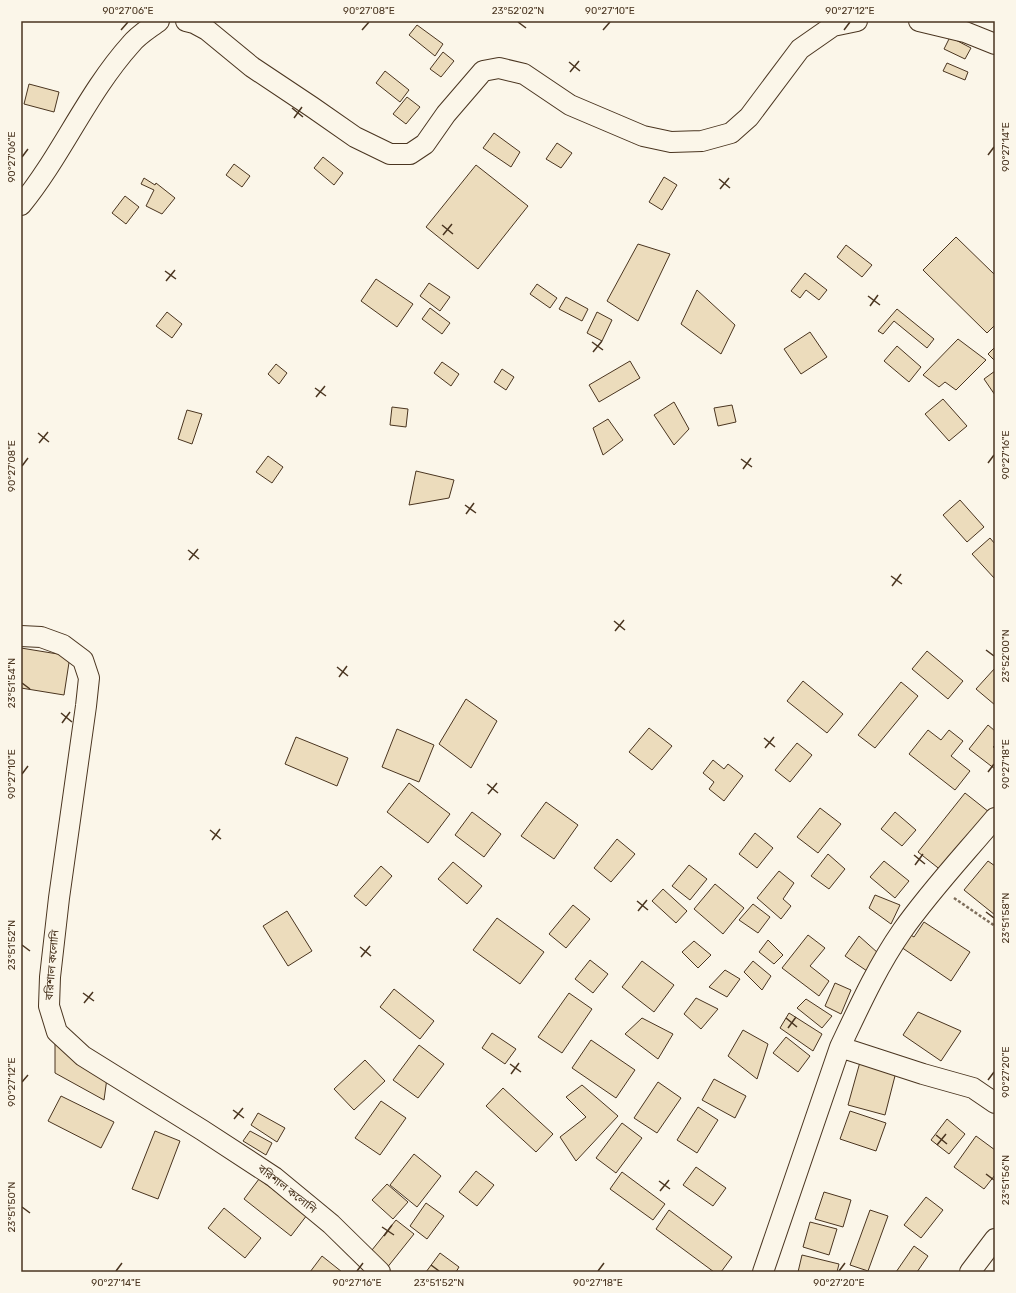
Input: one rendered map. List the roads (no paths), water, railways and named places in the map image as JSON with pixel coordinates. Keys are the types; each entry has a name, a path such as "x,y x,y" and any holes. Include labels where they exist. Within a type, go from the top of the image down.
{"street":[{"path":"21,205 54,160 78,118 104,78 132,43 159,21"},
{"path":"186,21 194,23 207,30 252,67 355,137 390,154 410,154 425,144 446,114 483,71 499,68 524,74 570,106 643,136 671,142 702,141 731,133 749,117 800,48 834,26 857,21"},
{"path":"919,21 965,32 995,44"},
{"name":"বরিশাল কলোনি","path":"21,636 41,637 63,645 83,660 89,678 59,898 50,977 48,1006 57,1032 83,1056 274,1177 331,1224 380,1272"},
{"path":"763,1272 840,1047 868,988 902,932 937,886 995,818"},
{"path":"840,1047 923,1074 973,1088 995,1103"},
{"path":"970,1272 995,1239"}]}
